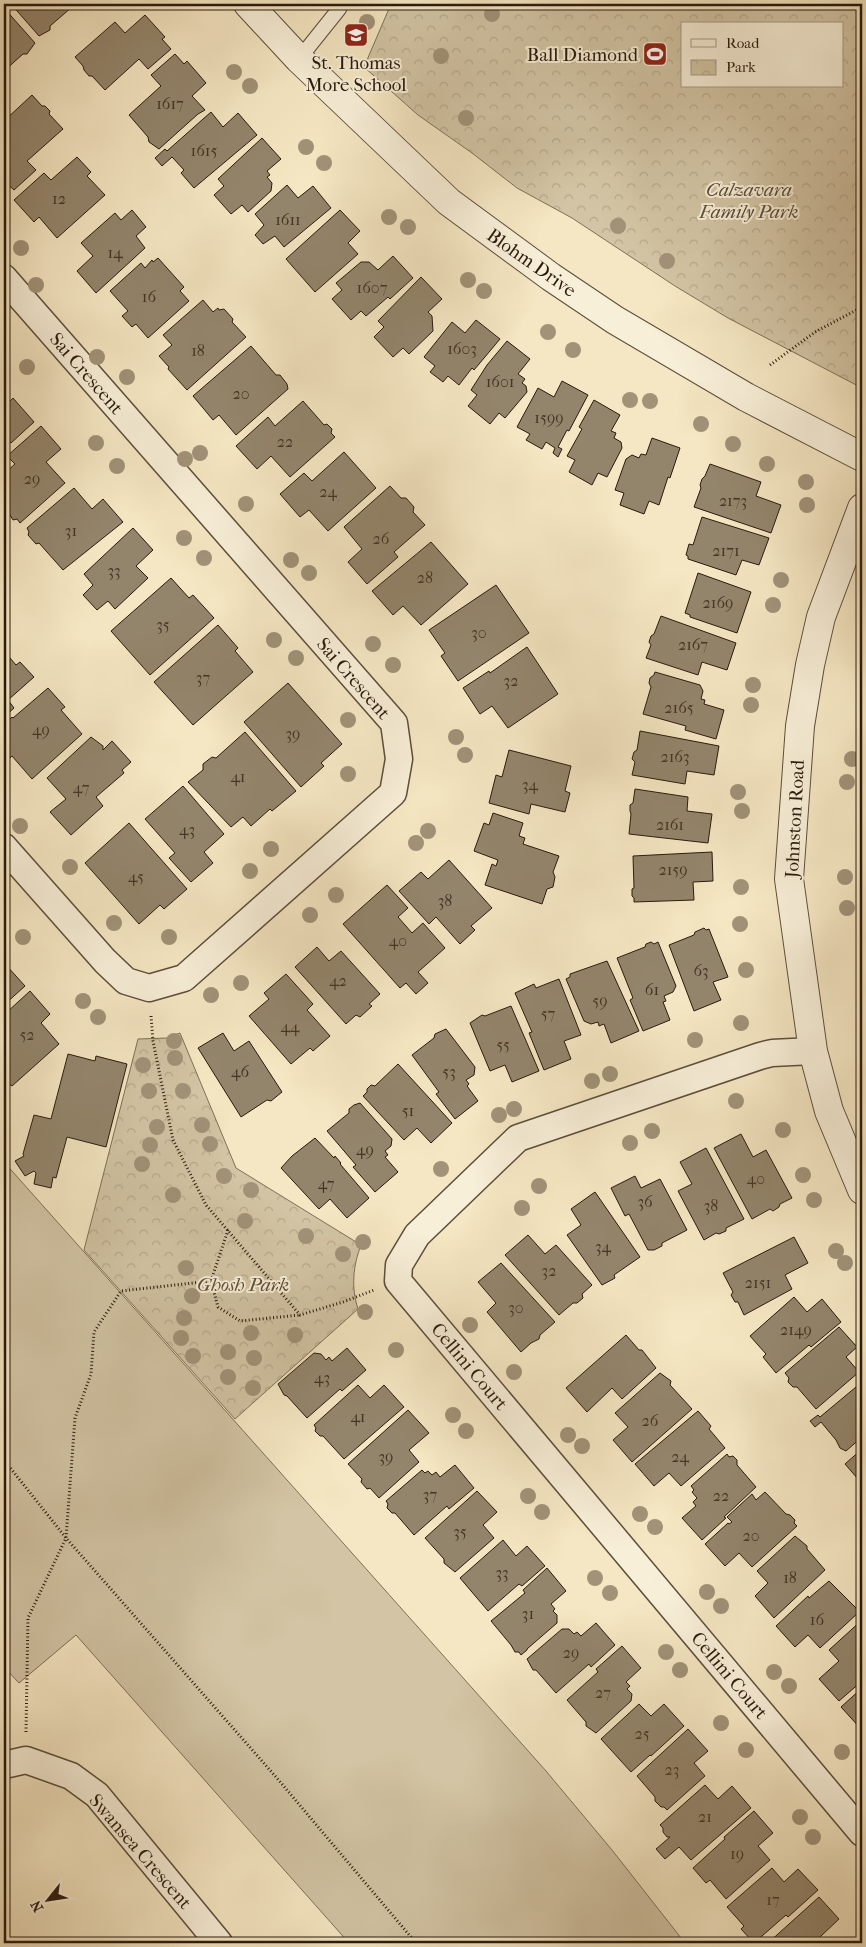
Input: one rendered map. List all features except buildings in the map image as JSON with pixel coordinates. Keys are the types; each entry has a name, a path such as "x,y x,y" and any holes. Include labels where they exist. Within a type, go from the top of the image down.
{"street":[{"name":"Blohm Drive","path":"248,4 299,59 449,202 551,277 615,320 746,398 862,457"},
{"name":"Sai Crescent","path":"4,278 394,723 399,759 393,793 184,978 149,988"},
{"name":"Johnston Road","path":"862,508 821,617 810,665 800,726 788,878 813,1051 827,1106 862,1190"},
{"path":"4,847 104,961 126,981 149,988"},
{"path":"398,1281 399,1265 417,1235 518,1138 760,1056 772,1053 813,1051"},
{"name":"Cellini Court","path":"398,1281 862,1833"},
{"name":"Swansea Crescent","path":"15,1762 71,1776 97,1795 220,1943"}],"lane":[{"path":"299,59 339,9 340,4"}],"path":[{"path":"770,365 815,332 862,307"},
{"path":"149,988 153,1041 173,1140 206,1205 300,1315"},
{"path":"228,1230 211,1281 218,1307 240,1321 300,1315 343,1302 398,1281"},
{"path":"15,1762 28,1618 66,1538 75,1418 91,1374 94,1332 121,1291 211,1281"},
{"path":"4,1460 66,1538 276,1777 416,1943"}],"green space":[{"name":"Calzavara Family Park","path":"391,4 862,4 862,388 728,318 675,286 572,218 517,188 418,115 364,67"},
{"name":"Ghosh Park","path":"180,1033 236,1168 361,1245 354,1277 354,1293 358,1309 235,1419 84,1250 138,1039 167,1038"},
{"path":"4,1162 546,1771 612,1850 685,1943 349,1943 76,1635 19,1683 4,1667"}],"place":[{"name":"St. Thomas More School","path":"356,35"},
{"name":"Ball Diamond","path":"655,54"}]}
